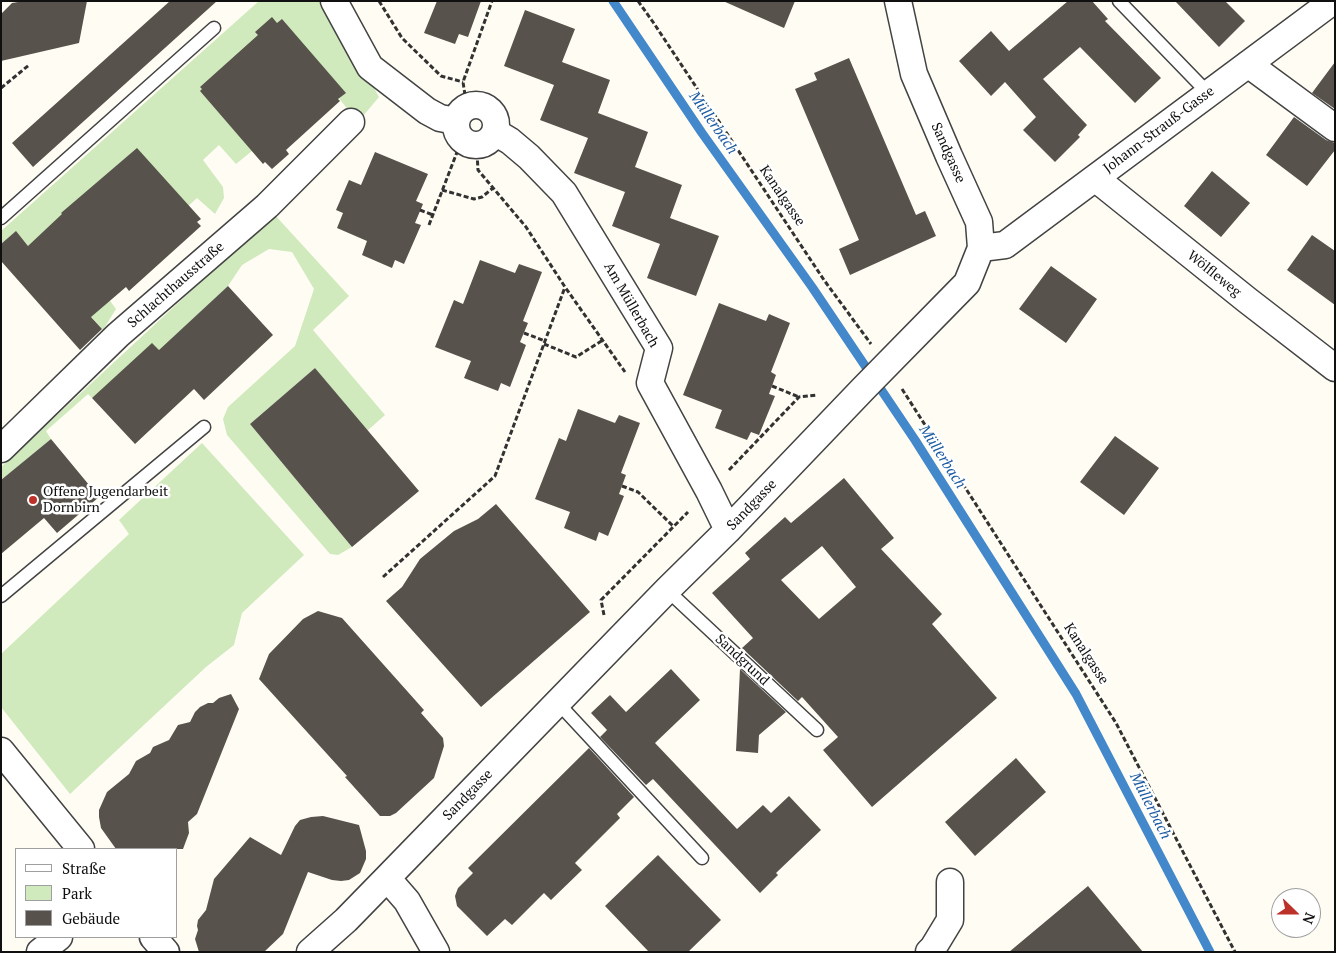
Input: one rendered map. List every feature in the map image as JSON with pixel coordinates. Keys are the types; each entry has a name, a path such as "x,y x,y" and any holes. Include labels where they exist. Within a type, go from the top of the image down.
{"street":[{"name":"Am Müllerbach","path":"334,1 370,68 427,111 440,118 470,121 510,141 530,157 564,193 659,348 650,383"},
{"name":"Sandgasse","path":"388,878 967,283 982,248 980,222 914,74 898,1"},
{"name":"Johann-Strauß-Gasse","path":"982,248 1005,245 1333,1"},
{"path":"1248,64 1335,128"},
{"name":"Schlachthausstraße","path":"1,449 118,335 266,206 351,122"},
{"name":"Wölfleweg","path":"1095,178 1335,368"},
{"path":"650,383 709,490 728,530"},
{"path":"1,751 80,848"},
{"path":"310,952 346,920 388,878 407,900 436,952"},
{"path":"929,952 950,920 950,882"},
{"path":"40,952 58,938"},
{"path":"154,938 166,952"}],"lane":[{"path":"1119,1 1208,93"},
{"path":"1,218 214,28"},
{"path":"1,596 204,427"},
{"name":"Sandgrund","path":"667,590 817,730"},
{"path":"558,703 702,858"}],"path":[{"path":"379,1 402,38 441,76 470,121 478,170 526,227 565,287 631,381 650,383"},
{"path":"429,225 470,121 492,1"},
{"name":"Kanalgasse","path":"638,1 824,280 879,373 1116,723 1235,952"},
{"path":"1,88 29,65"},
{"path":"442,190 474,199 482,197 493,188"},
{"path":"420,210 433,215"},
{"path":"383,577 495,476 565,287"},
{"path":"524,333 576,356 603,340"},
{"path":"772,386 799,397"},
{"path":"622,486 638,492 674,526"}],"green space":[{"path":"259,1 326,1 379,97 358,122 278,23 252,151 236,164 219,145 203,160 223,187 224,198 215,214 197,198 100,287 116,309 103,330 16,232 1,244 1,231"},
{"path":"274,214 349,296 313,330 385,415 367,431 315,368 250,424 352,547 338,555 330,554 227,435 223,419 228,407 295,346 314,289 292,252 269,249 242,265 228,286 159,350 92,398 88,394 46,431 51,439 1,480 1,467"},
{"path":"202,443 304,555 242,613 234,645 206,667 70,794 1,707 1,654 129,534 119,520"}],"building":[{"path":"24,1 87,1 79,43 1,61 1,14 12,3"},
{"path":"170,1 217,1 33,167 12,143"},
{"path":"437,1 481,1 468,37 459,34 455,44 424,33"},
{"path":"723,1 795,1 784,28"},
{"path":"1068,1 1092,1 1108,19 1105,21 1161,78 1135,103 1080,47 1043,79 1087,125 1078,135 1080,137 1055,162 1023,130 1036,117 1005,82 991,96 959,61 991,31 1009,51"},
{"path":"1175,1 1225,1 1245,21 1219,47"},
{"path":"525,10 575,29 562,62 610,80 598,113 648,132 635,167 682,185 670,218 719,236 696,296 647,278 660,244 612,226 625,192 574,173 588,138 540,120 554,85 504,66"},
{"path":"272,17 277,23 282,19 346,93 338,99 340,101 286,150 289,154 272,169 265,162 263,164 200,91 202,89 200,87 258,35 255,32"},
{"path":"849,58 916,215 925,211 936,236 850,275 839,249 859,240 795,89 817,80 814,73"},
{"path":"1335,62 1335,109 1312,93"},
{"path":"1294,117 1326,140 1335,143 1335,150 1307,186 1266,155"},
{"path":"137,148 201,219 197,222 201,226 129,291 126,287 91,317 102,329 80,350 1,261 1,244 16,231 28,246 61,213"},
{"path":"375,152 428,174 416,201 423,204 415,223 421,225 404,264 395,260 392,268 362,255 367,241 337,228 343,213 336,210 349,180 361,185"},
{"path":"1212,171 1250,203 1221,237 1184,206"},
{"path":"1312,235 1335,251 1335,305 1287,270"},
{"path":"480,260 515,273 519,264 542,272 523,321 528,323 520,342 526,345 510,387 501,383 498,391 464,378 471,361 435,347 454,300 463,304"},
{"path":"1051,266 1097,299 1066,343 1019,309"},
{"path":"228,286 273,335 204,400 194,389 135,444 92,398 152,343 159,350"},
{"path":"719,303 766,321 769,314 790,323 771,372 776,375 769,394 775,396 759,435 751,432 747,440 715,428 722,410 683,395"},
{"path":"315,368 419,491 352,547 250,424"},
{"path":"578,409 615,423 619,415 640,423 621,473 626,475 619,494 624,496 608,536 599,532 596,541 564,528 570,512 535,499 559,438 566,441"},
{"path":"1115,436 1159,468 1124,515 1080,482"},
{"name":"Offene Jugendarbeit Dornbirn","path":"51,439 99,497 57,533 44,518 1,554 1,480"},
{"path":"844,478 894,538 881,549 942,614 932,624 997,698 872,807 823,750 838,737 802,697 798,701 742,648 753,638 712,593 750,559 745,553 785,517 791,523","holes":["822,546 856,587 819,619 781,580"]},
{"path":"496,504 590,612 481,707 386,601 402,587 420,559 454,531 478,519"},
{"path":"318,611 342,618 424,710 421,713 443,738 444,746 434,778 396,813 390,816 380,816 345,777 347,776 259,679 269,654 303,619"},
{"path":"671,669 700,700 655,743 737,829 763,805 771,813 789,796 821,830 776,873 778,875 760,893 653,779 646,785 600,737 607,730 591,713 610,695 626,712"},
{"path":"740,669 786,712 759,735 758,753 736,751"},
{"path":"231,694 239,709 197,814 188,822 189,833 183,849 115,848 101,828 99,817 99,810 107,792 129,774 136,761 150,753 153,747 169,740 178,725 190,722 200,707 213,703 219,698"},
{"path":"589,748 634,797 617,814 620,818 575,863 582,870 551,900 544,893 512,925 505,919 487,936 457,906 455,896 458,888 473,873 468,868"},
{"path":"1016,758 1046,792 975,856 945,822"},
{"path":"323,816 359,825 366,851 366,859 360,873 349,880 341,881 308,872 283,934 264,952 199,952 195,939 198,930 198,920 206,910 214,879 250,837 281,855 295,826 300,820"},
{"path":"658,855 721,920 688,952 649,952 605,906"},
{"path":"1088,886 1143,952 1009,952"}],"waterway":[{"name":"Müllerbach","path":"613,1 702,133 812,287 915,440 1076,694 1210,952"}],"place":[{"name":"Offene Jugendarbeit Dornbirn","path":"33,500"}]}
